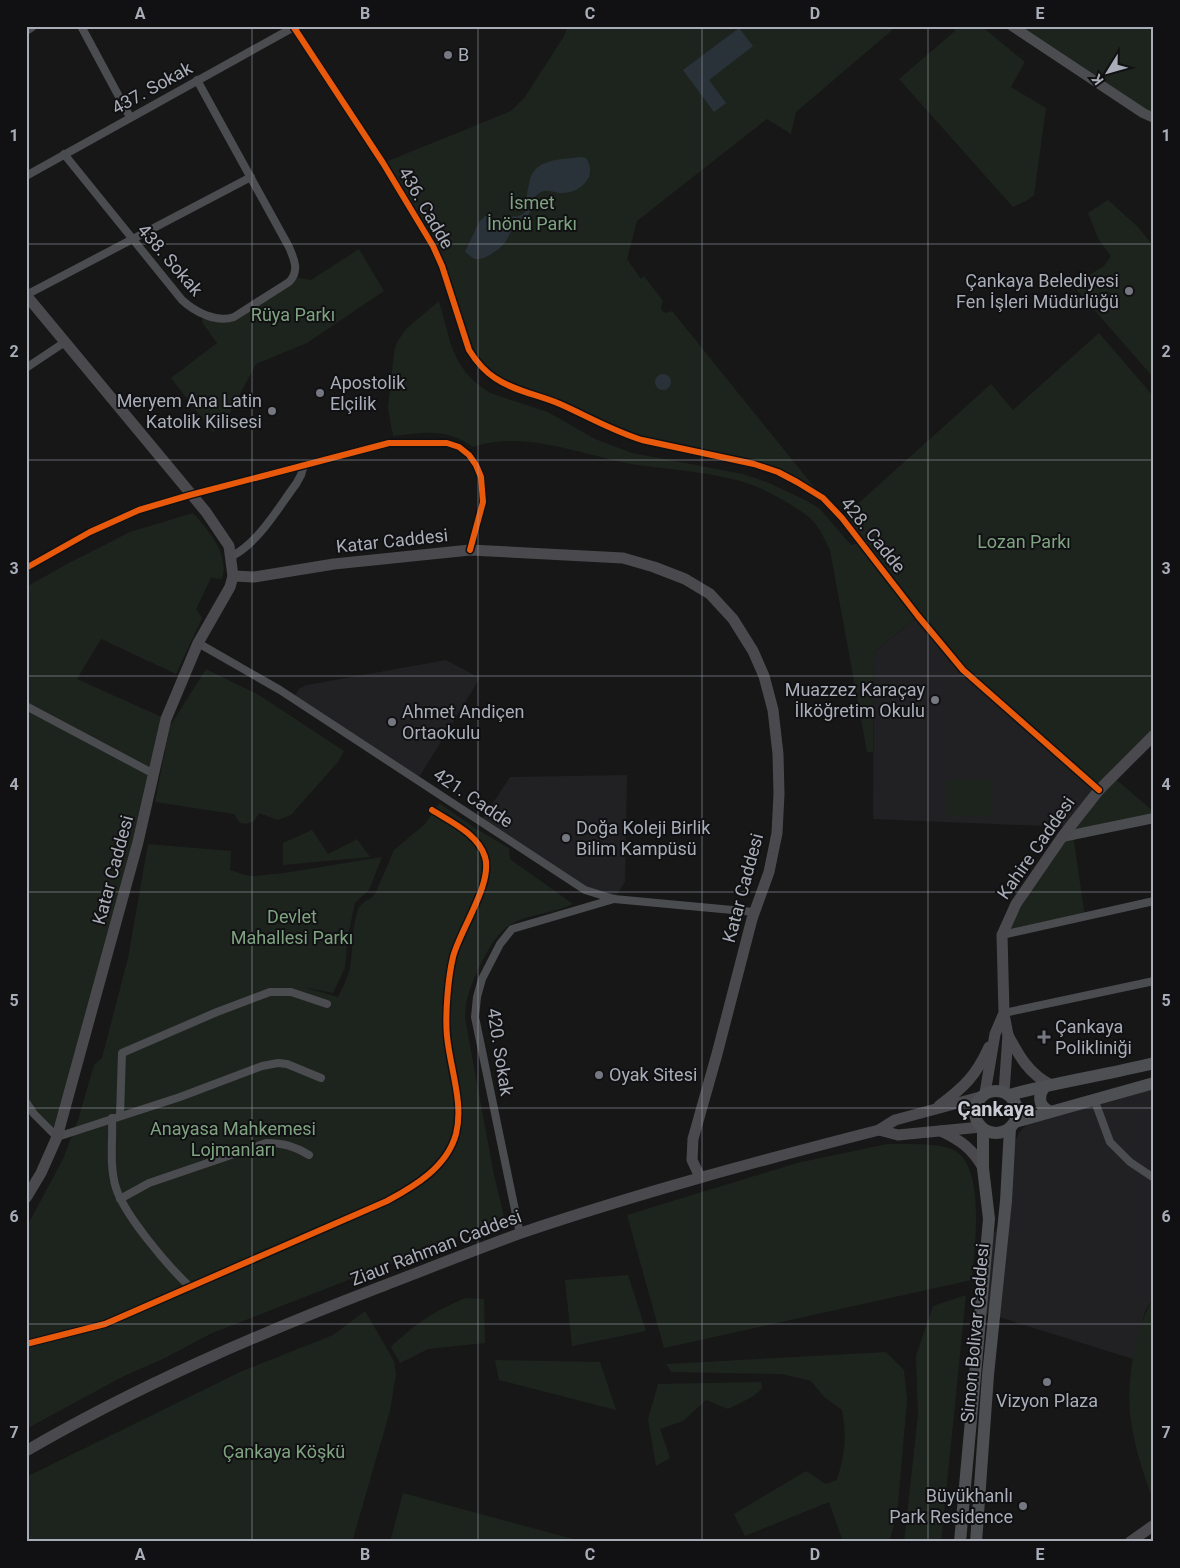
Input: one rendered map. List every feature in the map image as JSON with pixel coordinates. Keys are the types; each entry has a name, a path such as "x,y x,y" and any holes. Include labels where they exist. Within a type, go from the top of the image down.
{"main road":[{"path":"26,295 206,512 228,546 233,576"},
{"name":"Katar Caddesi","path":"26,1198 41,1173 58,1137 119,917 166,719 198,643 230,587 233,576 254,577 334,564 470,550 624,558 685,579 710,594 734,619 753,651 764,676 773,710 778,754 779,794 777,833 769,872 754,912 717,1054 692,1138 692,1160 700,1177"},
{"name":"Kahire Caddesi","path":"982,1095 995,1034 1004,1013 1002,935 1016,904 1062,837 1099,790 1154,736"},
{"path":"1004,1013 1008,1034 1006,1093 1017,1107 1017,1115 1012,1125"},
{"path":"935,1109 970,1080 981,1065 995,1034"},
{"path":"1008,1034 1027,1068 1048,1085"},
{"path":"1154,1063 1006,1093 991,1091 982,1095 974,1109 982,1128 992,1133 998,1133 1012,1125 1049,1111 1154,1083"},
{"path":"1048,1085 1041,1091 1040,1097 1042,1105 1049,1111"},
{"name":"Ziaur Rahman Caddesi","path":"26,1451 108,1405 225,1350 354,1297 520,1234 700,1177 878,1130 895,1120 982,1095"},
{"name":"Simon Bolivar Caddesi","path":"976,1542 988,1375 1012,1125"},
{"name":"Ziaur Rahman Caddesi","path":"878,1130 898,1135 982,1128"},
{"name":"Simon Bolivar Caddesi","path":"960,1542 989,1219 983,1168 982,1128"},
{"path":"940,1130 971,1149 983,1168"},
{"path":"1130,1542 1154,1525"}],"street":[{"path":"26,30 32,26"},
{"path":"81,26 130,117"},
{"path":"1012,26 1143,113 1154,118"},
{"name":"437. Sokak","path":"26,176 294,27"},
{"name":"436. Cadde","path":"294,27 383,163 433,246 442,266 469,350 476,361 495,378 506,384 559,404"},
{"name":"438. Sokak","path":"64,154 190,307 204,314 219,318 234,317 289,282 295,273 294,259 289,246 198,80"},
{"path":"26,295 251,177"},
{"path":"26,368 65,342"},
{"name":"428. Cadde","path":"559,404 624,435 754,464 778,472 823,498 842,518 912,609 963,670 1099,790"},
{"path":"28,564 90,532 139,510 190,494 389,443 447,443 459,446 469,455 476,465 481,478 483,502 470,550"},
{"path":"230,557 244,550 254,540 296,484 304,465"},
{"name":"421. Cadde","path":"198,643 280,690 585,890 614,899 754,912"},
{"path":"26,706 154,774"},
{"path":"26,1344 105,1324 387,1201 408,1189 432,1171 446,1156 456,1134 458,1106 447,1035 448,988 453,956 482,889 487,867 485,856 478,843 466,832 432,810"},
{"path":"1062,837 1154,818"},
{"name":"420. Sokak","path":"520,1234 475,1017 477,997 482,979 500,944 512,929 614,899"},
{"path":"1002,935 1154,902"},
{"path":"1004,1013 1154,981"},
{"path":"190,1287 173,1271 135,1222 120,1199 114,1177 116,1117 122,1053 217,1012 270,992 291,992 327,1004"},
{"path":"26,1102 34,1114 58,1137 180,1097 262,1066 278,1062 322,1078"},
{"path":"1094,1098 1110,1142 1130,1162 1154,1178"},
{"path":"120,1199 149,1183 266,1143 283,1143 309,1155"}],"shaded area":[{"path":"739,28 753,46 709,80 726,103 714,112 683,70"},
{"path":"581,157 586,158 590,169 587,181 577,190 559,193 540,192 532,201 533,209 515,226 497,250 486,257 478,259 465,252 479,222 485,216 502,220 510,216 516,217 528,208 528,187 531,175 536,169 548,162"},
{"path":"663,374 671,382 663,390 655,382"},
{"name":"Muazzez Karaçay İlköğretim Okulu","path":"918,616 1099,790 1069,827 873,819 874,652"},
{"name":"Ahmet Andiçen Ortaokulu","path":"446,660 480,678 418,779 293,699 299,689 307,685"},
{"name":"Doğa Koleji Birlik Bilim Kampüsü","path":"627,775 625,882 614,899 585,890 481,821 510,777"},
{"path":"1154,1083 1154,1297 1145,1311 1133,1359 986,1313 993,1235 1003,1218 1008,1157 1019,1133 1026,1125"}],"green space":[{"name":"İsmet İnönü Parkı","path":"568,26 897,26 796,112 791,134 767,119 637,221 627,259 641,279 644,276 663,301 662,311 666,313 672,311 823,498 778,472 642,440 506,384 476,361 442,266 383,163 511,111 525,97 564,36"},
{"path":"952,26 981,26 1025,62 1011,87 1046,108 1034,195 1013,207 899,79 955,31"},
{"path":"1012,26 1154,26 1154,118"},
{"path":"1108,200 1138,227 1154,247 1154,378 1076,289 1081,280 1104,266 1111,256 1099,240 1088,213"},
{"name":"Rüya Parkı","path":"359,249 384,291 307,343 256,364 225,422 213,432 171,378 217,343 202,322 204,314 224,319 293,277 311,280"},
{"name":"Lozan Parkı","path":"439,301 451,345 457,359 466,373 490,393 548,412 595,439 632,453 743,474 769,483 820,509 851,545 859,543 842,518 991,384 1013,410 1099,333 1154,397 1154,735 1112,776 1154,812 1154,818 1073,835 1085,917 1002,935 1099,789 963,670 918,616 874,652 873,752 867,752 830,550 817,526 806,515 764,490 731,479 702,473 645,466 536,443 515,441 493,442 473,447 453,436 444,434 425,433 393,436 388,408 394,352 397,342 407,328"},
{"path":"193,513 216,543 223,561 224,570 222,579 211,578 196,609 202,618 176,674 101,639 77,679 166,719 57,1137 26,1102 26,587 130,532"},
{"path":"206,669 259,695 344,751 338,762 291,815 278,820 259,813 254,821 246,824 240,823 234,814 155,802 170,726"},
{"path":"946,780 992,780 992,816 946,816"},
{"name":"Anayasa Mahkemesi Lojmanları","path":"439,803 475,828 509,848 510,859 573,904 514,922 501,932 483,960 466,1001 465,1018 493,1170 504,1217 433,1247 212,1333 165,1358 124,1376 26,1429 26,1228 63,1159 78,1120 94,1065 102,1058 128,958 148,844 231,851 230,870 253,876 284,873 382,857 369,890 355,903 348,936 345,968 333,993 303,987 338,997 350,968 357,911 363,903 375,894 394,850 425,824"},
{"path":"312,830 328,854 357,839 370,857 283,865 283,843"},
{"path":"887,1144 943,1146 961,1156 969,1169 974,1187 976,1207 972,1280 664,1348 627,1215 797,1163"},
{"path":"628,1275 646,1331 572,1346 565,1280"},
{"path":"966,1295 941,1542 904,1542 918,1415 916,1356 933,1306"},
{"path":"1154,1297 1154,1502 1136,1447 1131,1424 1129,1399 1131,1369 1137,1338 1147,1309"},
{"path":"465,1298 484,1299 485,1343 428,1349 400,1363 391,1347 408,1331 425,1319"},
{"name":"Çankaya Köşkü","path":"365,1311 394,1361 396,1374 390,1411 352,1542 26,1542 26,1477 240,1372 333,1335"},
{"path":"886,1352 904,1370 907,1400 897,1515 889,1542 843,1542 829,1502 745,1536 734,1514 806,1471 826,1484 837,1480 844,1445 842,1410 824,1397 811,1381 782,1374 671,1372 666,1364"},
{"path":"495,1360 600,1362 616,1410 499,1380"},
{"path":"761,1382 762,1388 755,1395 728,1409 706,1400 683,1421 660,1429 670,1458 656,1466 648,1419 658,1384"},
{"path":"403,1493 584,1542 390,1542"}],"cycle path":[{"path":"293,26 383,163 433,246 442,266 469,350 484,369 495,378 510,386 560,404 631,436 754,464 778,472 823,498 842,518 918,616 963,670 1099,790"},
{"path":"26,568 90,532 139,510 389,443 447,443 459,447 469,455 481,477 483,502 470,550"},
{"path":"26,1344 105,1324 387,1201 419,1182 438,1166 452,1146 458,1122 456,1085 446,1027 450,975 453,957 475,907 486,868 485,857 470,835 432,810"}],"place":[{"name":"B","path":"448,55"},
{"name":"Çankaya Belediyesi Fen İşleri Müdürlüğü","path":"1129,291"},
{"name":"Apostolik Elçilik","path":"320,393"},
{"name":"Meryem Ana Latin Katolik Kilisesi","path":"272,411"},
{"name":"Muazzez Karaçay İlköğretim Okulu","path":"935,700"},
{"name":"Ahmet Andiçen Ortaokulu","path":"392,722"},
{"name":"Doğa Koleji Birlik Bilim Kampüsü","path":"566,838"},
{"name":"Çankaya Polikliniği","path":"1044,1037"},
{"name":"Oyak Sitesi","path":"599,1075"},
{"name":"Vizyon Plaza","path":"1047,1382"},
{"name":"Büyükhanlı Park Residence","path":"1023,1506"}],"district":[{"name":"Çankaya","path":"996,1109"}],"park label":[{"name":"Devlet Mahallesi Parkı","path":"292,928"}]}
